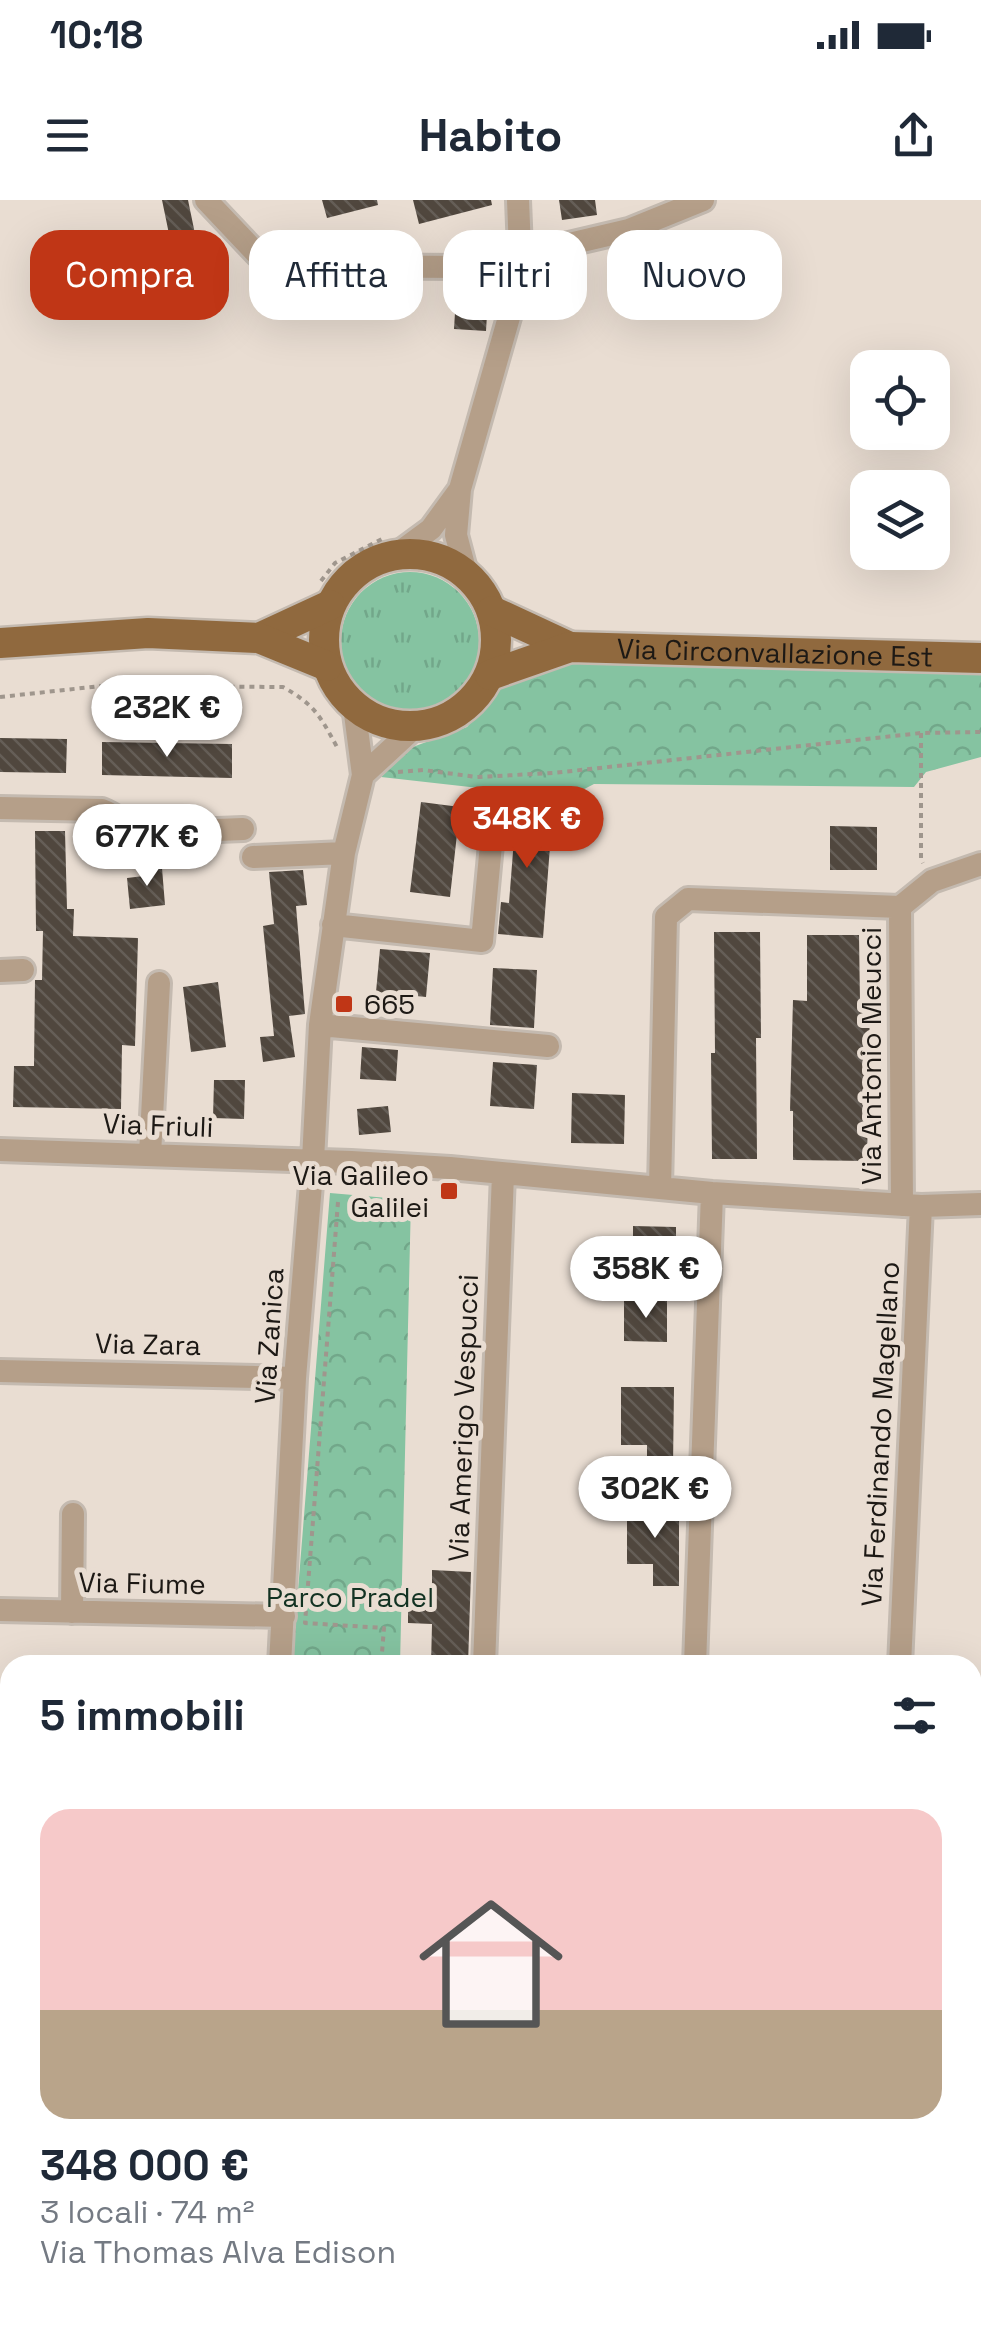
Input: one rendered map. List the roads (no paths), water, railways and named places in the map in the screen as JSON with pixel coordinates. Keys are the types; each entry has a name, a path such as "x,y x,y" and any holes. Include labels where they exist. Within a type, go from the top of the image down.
{"main road":[{"path":"259,638 391,546 434,556 466,574 482,590 492,611 497,643 490,675 478,696 439,723 415,727 382,723 354,706 338,688 327,666 324,595"},
{"name":"Via Circonvallazione Est","path":"492,611 570,647"},
{"path":"0,643 148,633 259,638 327,666"},
{"name":"Via Circonvallazione Est","path":"490,675 570,647 981,658"}],"street":[{"path":"206,200 258,256 293,266 443,267"},
{"path":"518,200 519,230"},
{"path":"587,240 630,230 702,200"},
{"path":"466,574 456,535 460,490 508,320"},
{"path":"391,546 431,529 460,490"},
{"name":"Via Zanica","path":"281,1655 295,1378 320,1026 344,853 363,775 354,706"},
{"path":"363,775 415,727"},
{"path":"0,808 102,810 142,833 243,829"},
{"path":"333,925 482,941 493,823"},
{"path":"253,856 344,853"},
{"path":"660,1188 666,917 688,899 900,908 932,881 981,864"},
{"name":"Via Antonio Meucci","path":"900,908 912,1206"},
{"path":"150,1155 158,982"},
{"path":"320,1026 548,1046"},
{"name":"Via Friuli","path":"0,1150 313,1160"},
{"path":"313,1160 912,1206 981,1204"},
{"name":"Via Amerigo Vespucci","path":"484,1655 502,1174"},
{"path":"695,1655 712,1192"},
{"name":"Via Ferdinando Magellano","path":"900,1655 912,1206"},
{"name":"Via Zara","path":"0,1371 295,1378"},
{"path":"72,1612 73,1514"},
{"name":"Via Fiume","path":"0,1610 284,1616"}],"place":[{"name":"665","path":"344,1004"},
{"name":"Via Galileo Galilei","path":"449,1191"}],"park label":[{"name":"Parco Pradel","path":"350,1597"}]}
